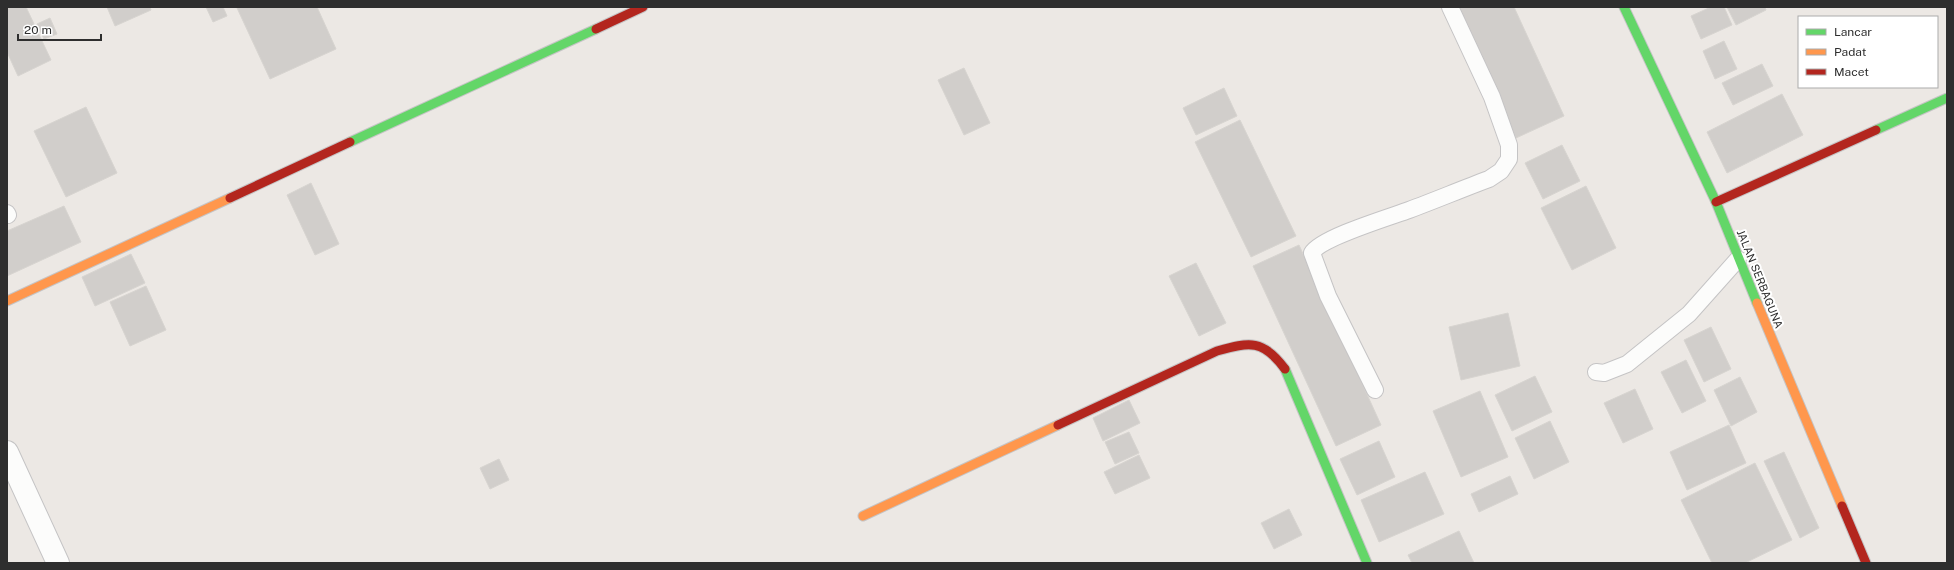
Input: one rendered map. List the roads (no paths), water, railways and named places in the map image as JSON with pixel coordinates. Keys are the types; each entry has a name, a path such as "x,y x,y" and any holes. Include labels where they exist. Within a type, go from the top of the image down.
{"street":[{"path":"7,301 643,7"},
{"name":"JALAN SERBAGUNA","path":"1624,7 1716,202 1738,259 1866,563"},
{"path":"1716,202 1947,98"},
{"path":"863,516 1217,352 1246,343 1263,345 1276,357 1288,374 1367,563"},
{"path":"7,452 58,563"}],"lane":[{"path":"1375,390 1328,296 1312,253 1314,250 1327,242 1367,224 1489,179 1501,171 1508,159 1510,145 1492,97 1450,7"},
{"path":"1596,372 1604,372 1627,364 1690,314 1738,259"}]}
